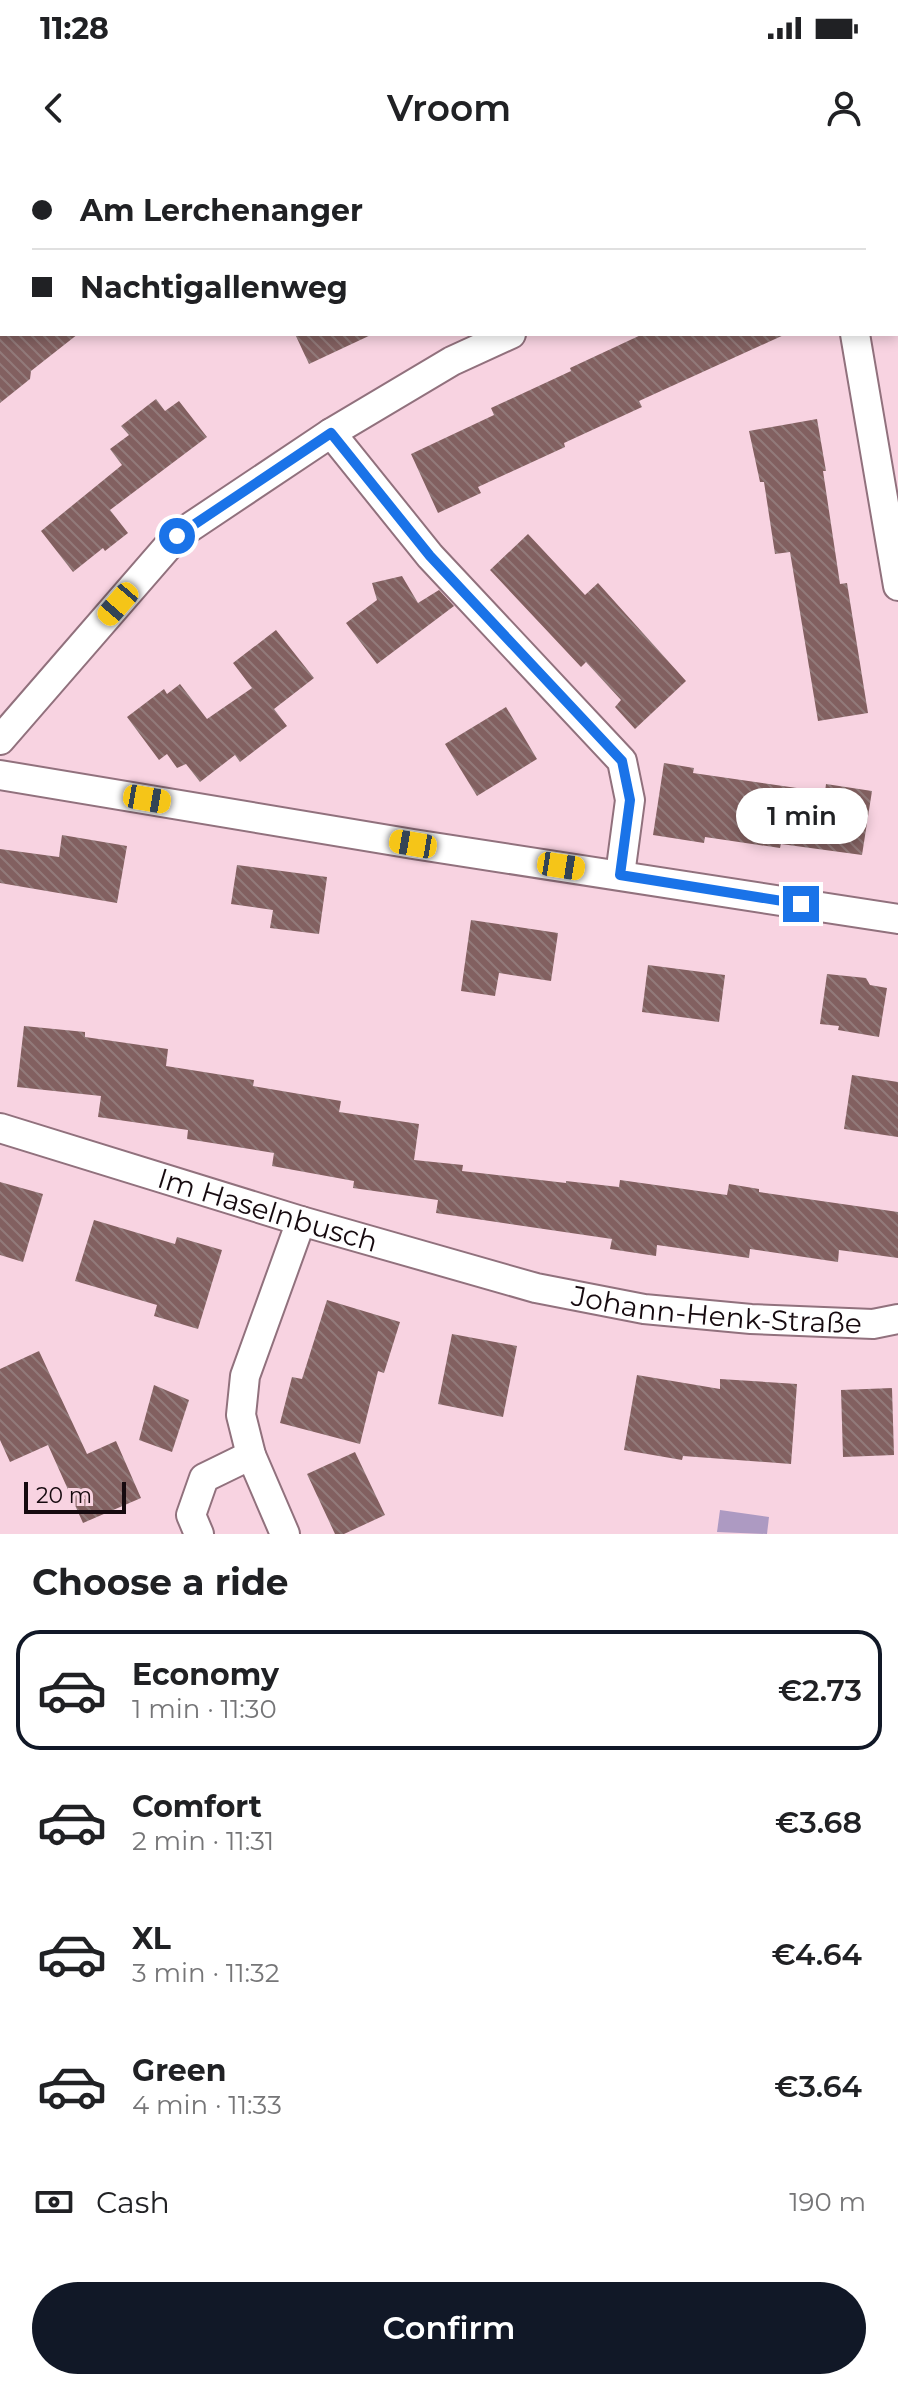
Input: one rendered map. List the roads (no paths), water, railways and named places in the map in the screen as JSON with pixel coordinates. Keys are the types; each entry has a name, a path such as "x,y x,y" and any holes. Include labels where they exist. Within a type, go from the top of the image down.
{"street":[{"path":"0,740 177,536 331,433 452,361 507,336"},
{"path":"855,336 898,586"},
{"path":"331,433 430,556 622,761 630,800 620,875"},
{"path":"0,775 413,844 898,919"},
{"name":"Im Haselnbusch","path":"0,1128 301,1221 536,1288"},
{"path":"285,1534 251,1455 241,1415 245,1376 301,1221"},
{"name":"Johann-Henk-Straße","path":"536,1288 644,1309 751,1319 873,1324 898,1319"},
{"path":"199,1534 191,1515 204,1478 251,1455"}]}
